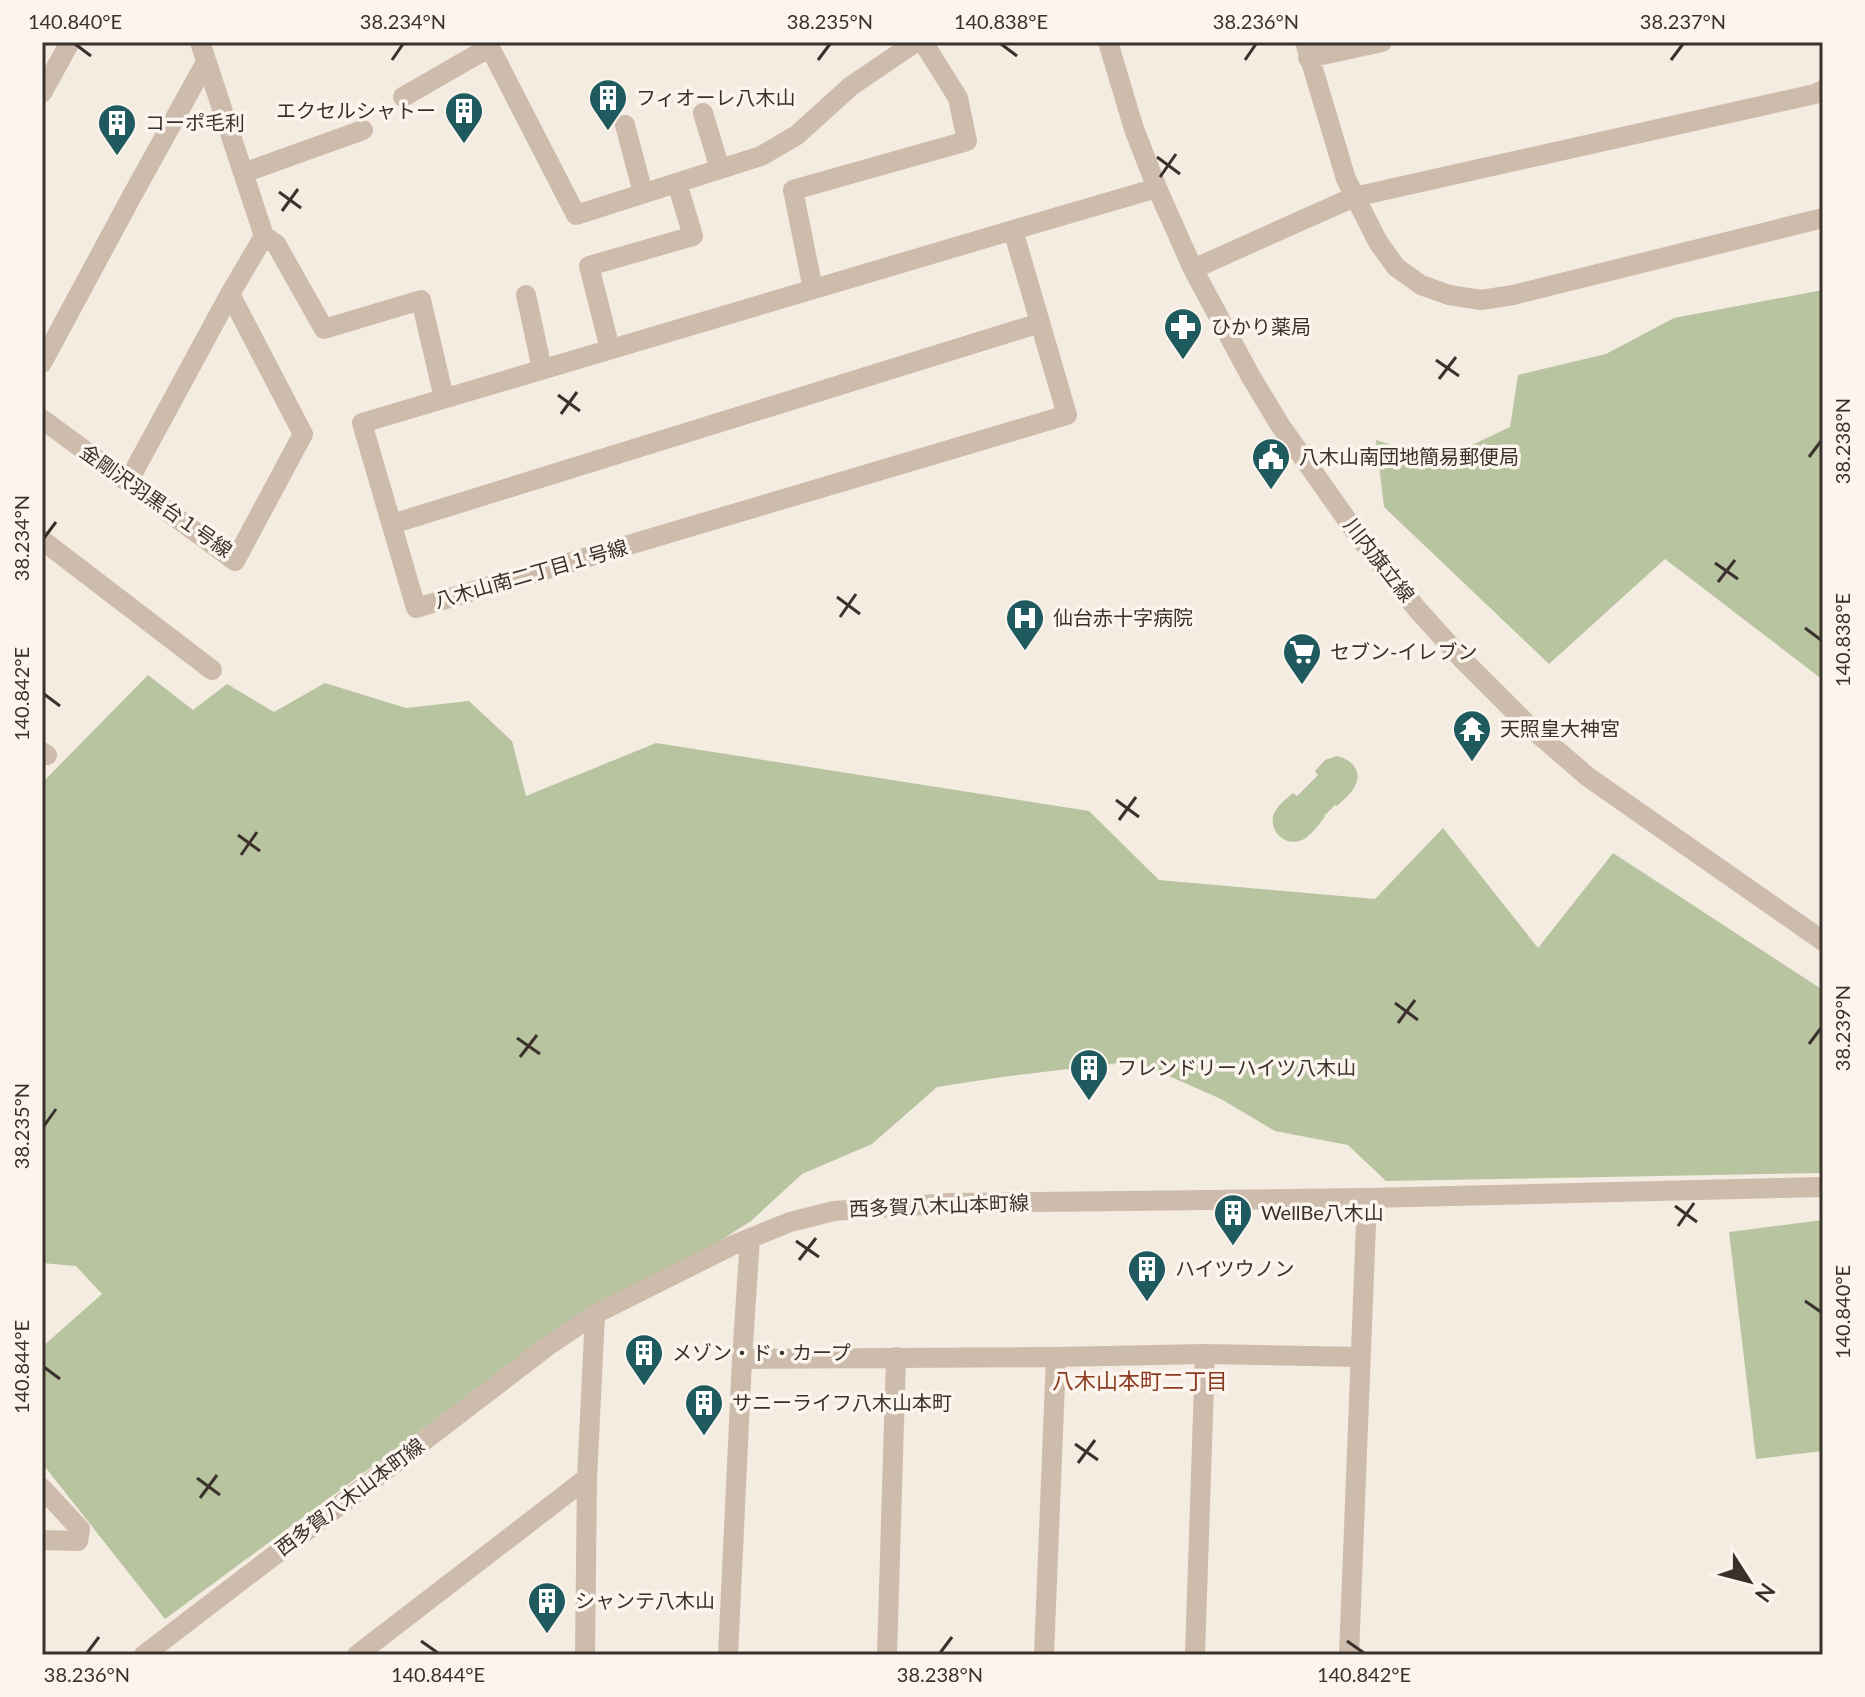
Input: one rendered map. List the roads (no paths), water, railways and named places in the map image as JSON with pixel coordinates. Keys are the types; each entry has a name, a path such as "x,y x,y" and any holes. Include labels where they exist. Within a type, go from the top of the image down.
{"street":[{"path":"42,93 70,42"},
{"path":"403,97 488,45 576,215 761,156 797,135 851,86 916,42"},
{"path":"813,289 793,190 967,141 958,98 923,42"},
{"name":"川内旗立線","path":"1108,42 1134,129 1193,269 1280,425 1362,541 1417,609 1529,726 1588,777 1823,941"},
{"path":"1382,42 1306,50 1354,197 1378,242 1396,267 1421,285 1449,295 1481,300 1513,295 1823,218"},
{"path":"207,49 264,236 276,244 324,329 421,300 444,398"},
{"path":"42,363 207,49"},
{"path":"1193,269 1354,197 1823,90"},
{"path":"703,113 720,169"},
{"path":"625,125 643,193"},
{"path":"243,173 363,130"},
{"path":"610,349 589,266 693,236 677,183"},
{"name":"八木山南二丁目１号線","path":"1013,230 1067,415 416,608 362,423 542,369 1013,230 1157,188"},
{"path":"128,482 264,236"},
{"name":"金剛沢羽黒台１号線","path":"42,419 235,561 303,434 230,294"},
{"path":"526,295 542,369"},
{"path":"392,524 1040,323"},
{"path":"42,540 212,670"},
{"name":"西多賀八木山本町線","path":"144,1655 536,1354 595,1314 731,1246 790,1222 834,1211 895,1205 1823,1187"},
{"path":"1349,1655 1367,1198"},
{"path":"728,1655 750,1238"},
{"path":"585,1655 587,1478 595,1314"},
{"path":"742,1359 1205,1354 1359,1357"},
{"path":"1195,1655 1205,1354"},
{"path":"887,1655 896,1357"},
{"path":"1044,1655 1056,1357"},
{"path":"357,1655 587,1478"},
{"path":"42,1488 80,1529 78,1541 42,1540"}],"place":[{"name":"フィオーレ八木山","path":"608,132"},
{"name":"エクセルシャトー","path":"464,145"},
{"name":"コーポ毛利","path":"117,157"},
{"name":"ひかり薬局","path":"1183,361"},
{"name":"八木山南団地簡易郵便局","path":"1271,491"},
{"name":"仙台赤十字病院","path":"1025,652"},
{"name":"セブン-イレブン","path":"1302,686"},
{"name":"天照皇大神宮","path":"1472,763"},
{"name":"フレンドリーハイツ八木山","path":"1089,1102"},
{"name":"WellBe八木山","path":"1233,1247"},
{"name":"ハイツウノン","path":"1147,1303"},
{"name":"メゾン・ド・カープ","path":"644,1387"},
{"name":"サニーライフ八木山本町","path":"704,1437"},
{"name":"シャンテ八木山","path":"547,1635"}],"district":[{"name":"八木山本町二丁目","path":"1140,1381"}]}
